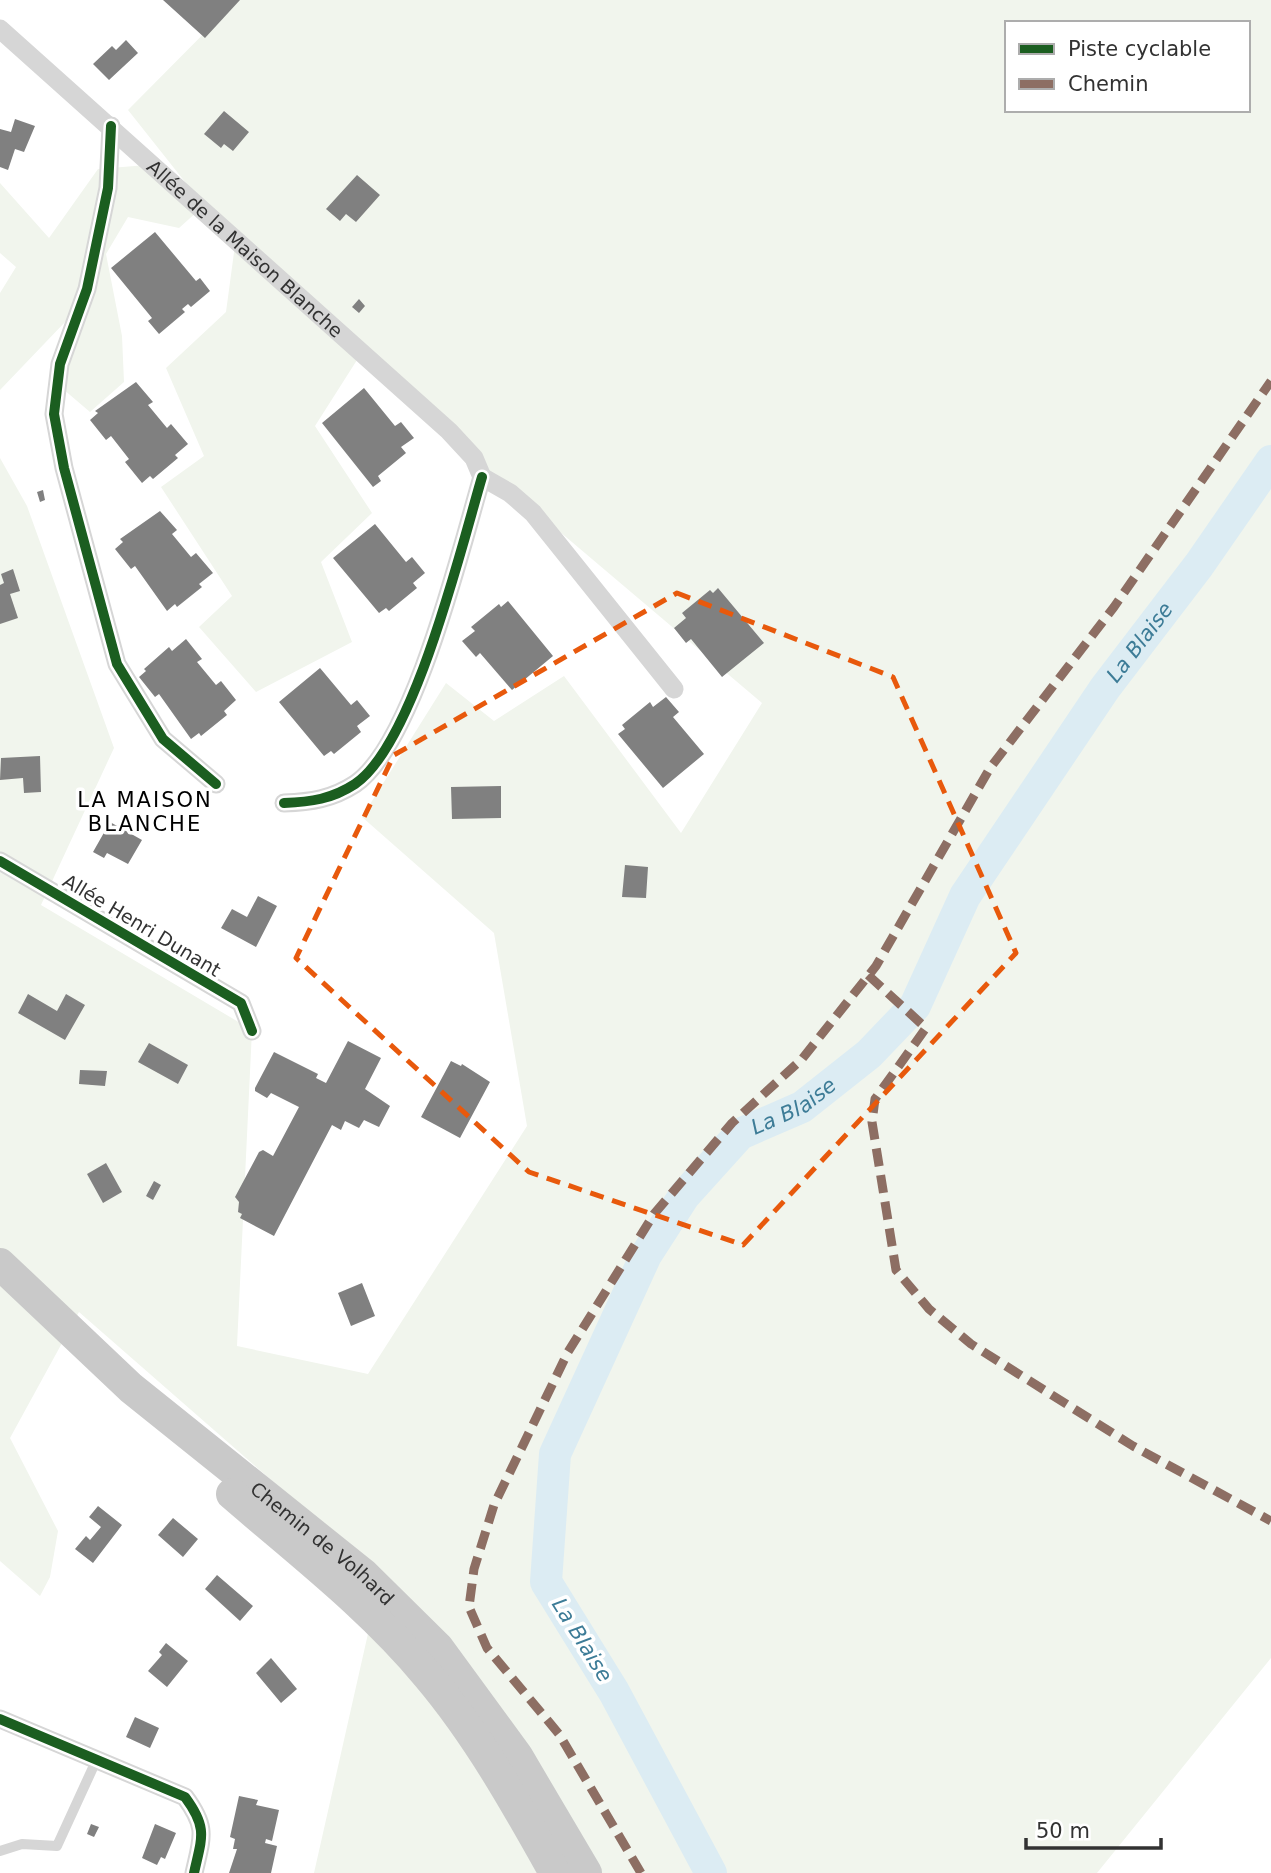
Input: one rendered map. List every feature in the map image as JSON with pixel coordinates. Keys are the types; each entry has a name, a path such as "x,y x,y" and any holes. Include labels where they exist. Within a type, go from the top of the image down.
{"main road":[{"name":"Chemin de Volhard","path":"0,1264 131,1388 363,1574 429,1639 517,1756 586,1873"},
{"name":"Chemin de Volhard","path":"0,1290 93,1378 209,1474 388,1632 428,1676 476,1742 555,1873"}],"street":[{"name":"Allée de la Maison Blanche","path":"0,29 449,431 474,458 482,477"},
{"path":"111,126 108,188 87,289 60,363 54,414 64,468 117,664 163,739 216,784"},
{"path":"284,803 320,802 356,783 381,758 426,663 482,477 510,492 533,513 674,689"},
{"name":"Allée Henri Dunant","path":"0,861 241,1003 252,1031"},
{"path":"0,1719 185,1797 200,1817 202,1839 194,1873"}],"lane":[{"path":"0,1851 22,1844 57,1846 96,1761"}],"highlighted area":[{"path":"677,593 893,677 1016,953 743,1245 529,1172 296,958 394,755"}],"shaded area":[{"path":"237,0 1271,0 1271,1658 1097,1873 314,1873 381,1576 79,1312 10,1438 58,1531 50,1577 40,1596 0,1561 0,458 27,506 114,748 41,905 252,1030 237,1346 368,1374 527,1126 494,933 362,817 446,683 494,721 564,676 681,833 762,703 357,360 315,426 372,513 321,562 352,642 256,692 199,627 232,596 161,487 204,456 166,368 226,312 235,245 128,110"},
{"path":"147,165 198,211 179,228 128,217 106,254 122,336 124,382 90,412 63,389 66,321 0,390 0,293 16,267 0,253 0,183 49,238 98,169"}],"building":[{"path":"163,0 240,0 205,38"},
{"path":"126,40 138,53 109,80 93,64 112,46 116,50"},
{"path":"224,111 249,132 233,151 224,144 221,148 204,134"},
{"path":"15,119 35,126 24,152 15,149 8,170 0,167 0,129 11,132"},
{"path":"357,175 380,195 356,222 346,214 340,221 326,209"},
{"path":"155,232 196,281 200,278 210,291 191,307 188,304 182,309 185,312 159,334 148,321 152,318 111,268"},
{"path":"359,299 365,306 359,313 352,307"},
{"path":"136,382 153,402 148,405 167,428 171,424 188,444 175,455 178,458 153,479 150,476 142,483 125,462 129,459 111,436 106,440 90,420 98,413 95,411"},
{"path":"364,388 395,426 401,422 414,438 401,447 406,453 378,476 381,481 373,487 322,423"},
{"path":"43,490 45,500 40,502 37,492"},
{"path":"160,511 177,530 172,534 191,557 196,553 213,573 199,584 202,587 177,607 175,604 167,611 135,566 131,569 115,549 123,542 120,539"},
{"path":"375,524 406,562 412,557 425,573 413,583 417,588 389,611 386,608 379,613 333,558"},
{"path":"13,569 20,591 10,594 18,618 0,624 0,585 4,583 1,574"},
{"path":"718,588 764,643 722,677 691,639 686,643 674,628 686,618 682,613 710,590 713,593"},
{"path":"508,601 553,656 512,690 480,653 476,657 462,641 475,631 471,627 499,604 501,607"},
{"path":"186,639 202,659 197,662 216,685 221,681 236,700 224,711 227,715 201,736 199,733 191,739 159,694 155,697 139,677 146,671 144,669 169,647 172,651"},
{"path":"320,668 351,705 357,700 370,716 357,726 361,732 334,754 331,751 324,756 279,702"},
{"path":"666,697 679,712 673,717 704,754 663,788 618,734 625,729 622,725 650,702 653,707"},
{"path":"40,756 41,792 24,793 23,778 0,780 1,758"},
{"path":"501,786 501,818 452,819 451,787"},
{"path":"110,822 142,840 128,864 107,853 104,858 93,852"},
{"path":"625,865 648,867 646,898 622,897"},
{"path":"258,896 277,906 256,947 221,928 232,909 247,917"},
{"path":"28,994 57,1011 66,994 85,1005 65,1040 18,1013"},
{"path":"348,1041 381,1058 365,1089 390,1106 379,1127 364,1120 359,1128 345,1121 341,1130 332,1125 274,1236 240,1218 242,1214 238,1212 239,1202 235,1197 259,1152 263,1150 273,1156 299,1107 271,1093 267,1098 255,1091 255,1088 274,1052 318,1074 316,1078 326,1083"},
{"path":"149,1043 188,1065 178,1084 138,1062"},
{"path":"451,1061 461,1066 462,1064 490,1082 460,1138 421,1117"},
{"path":"80,1070 107,1071 105,1086 79,1084"},
{"path":"106,1163 122,1192 103,1203 87,1174"},
{"path":"154,1181 161,1185 153,1200 146,1196"},
{"path":"362,1283 375,1316 351,1326 338,1293"},
{"path":"98,1506 122,1525 93,1563 75,1549 86,1536 90,1540 101,1527 89,1517"},
{"path":"173,1518 198,1539 183,1557 158,1535"},
{"path":"217,1575 253,1606 240,1621 205,1589"},
{"path":"166,1643 188,1661 167,1687 148,1671 162,1655 159,1652"},
{"path":"271,1658 297,1689 281,1703 256,1673"},
{"path":"135,1717 159,1728 150,1748 126,1737"},
{"path":"239,1796 258,1800 256,1805 279,1810 272,1841 266,1839 265,1843 277,1846 271,1873 229,1873 237,1849 233,1849 235,1839 230,1837"},
{"path":"91,1824 99,1827 94,1837 87,1834"},
{"path":"155,1824 176,1833 165,1859 161,1857 157,1865 142,1858"}],"waterway":[{"name":"La Blaise","path":"711,1873 614,1692 546,1582 555,1454 646,1255 684,1196 740,1134 802,1107 869,1054 915,1006 965,896 1105,688 1199,565 1271,461"}],"marked path":[{"path":"641,1873 559,1734 487,1648 469,1607 474,1569 494,1505 568,1352 654,1214 732,1123 802,1059 876,966 990,768 1114,607 1271,381"},
{"path":"868,975 926,1028 875,1099 872,1122 896,1270 929,1309 971,1344 1133,1446 1271,1521"}],"cycle path":[{"path":"111,126 108,188 87,289 60,364 54,414 64,468 117,664 163,739 216,784"},
{"path":"284,803 321,799 338,793 355,784 377,762 397,729 433,642 482,477"},
{"path":"0,861 241,1003 252,1031"},
{"path":"0,1719 185,1797 197,1817 201,1833 194,1873"}],"district":[{"name":"LA MAISON BLANCHE","path":"145,812"}]}
